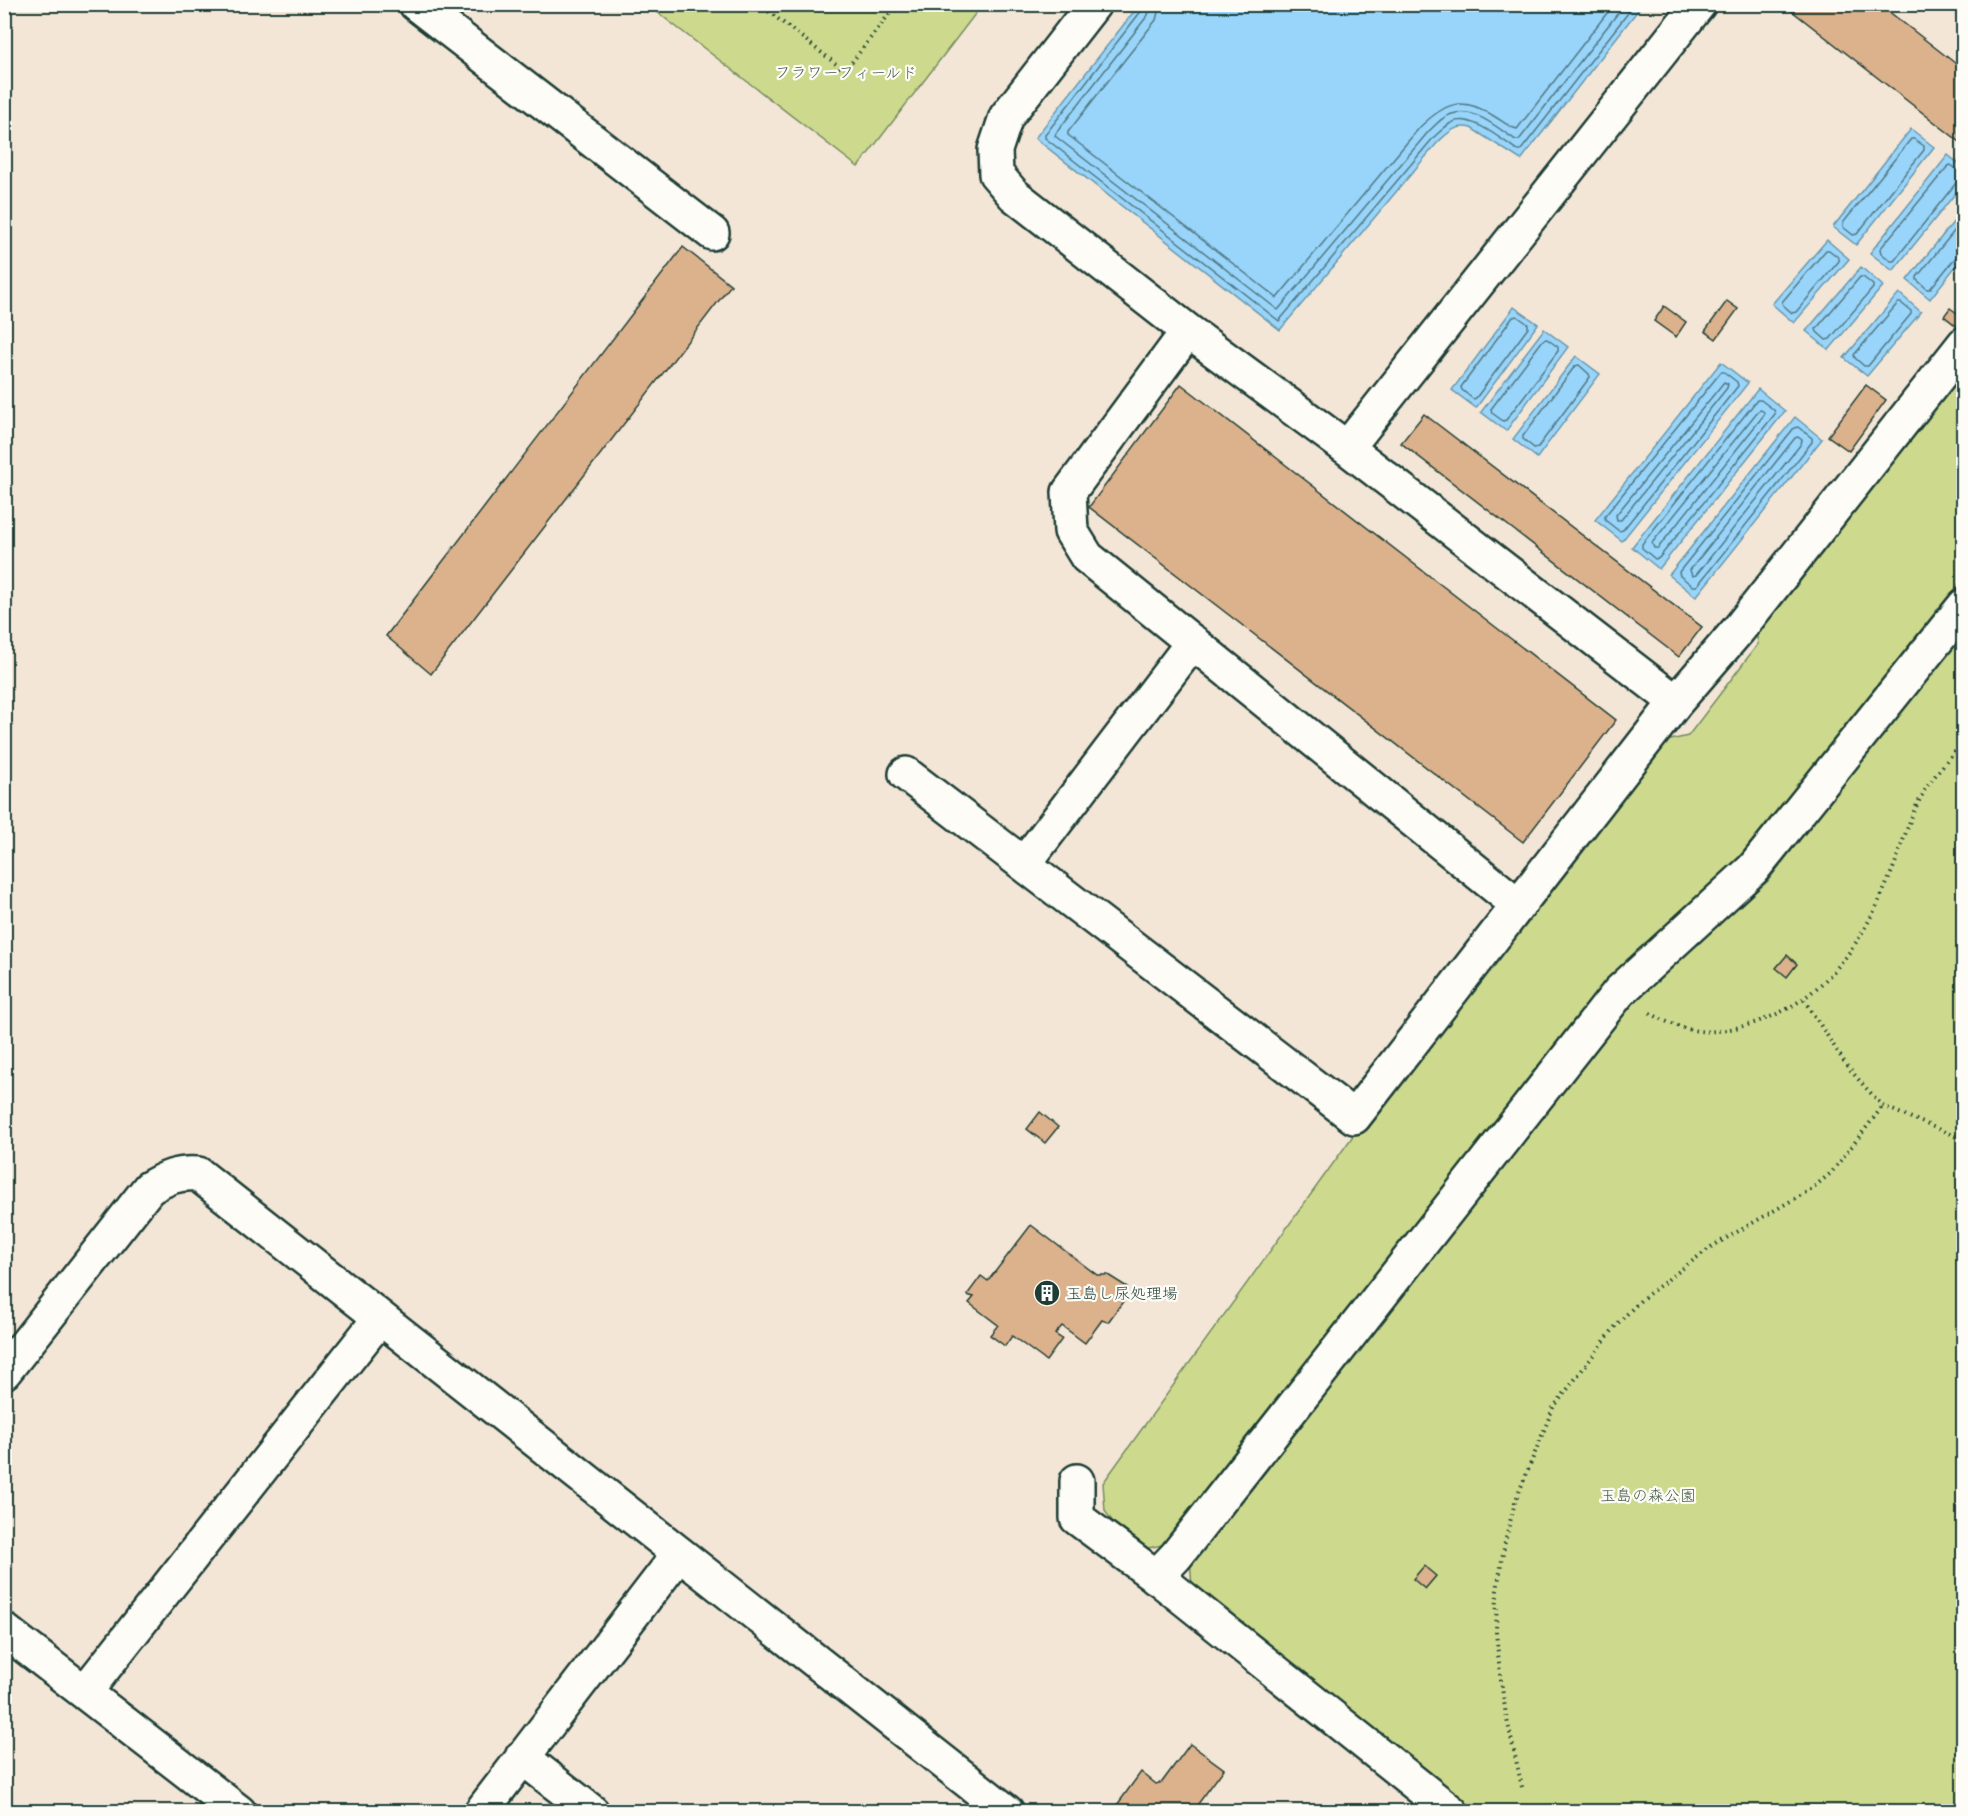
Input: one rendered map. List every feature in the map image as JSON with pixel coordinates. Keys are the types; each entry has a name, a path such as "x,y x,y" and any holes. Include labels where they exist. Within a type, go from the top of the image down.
{"lane":[{"path":"416,4 712,233"},
{"path":"1094,4 1006,117 995,150 996,174 1014,195 1188,331 1347,448 1676,702"},
{"path":"1347,448 1699,4"},
{"path":"1188,331 1069,492 1071,531 1088,557 1518,904"},
{"path":"906,774 1354,1117 1676,702 1739,629 1964,344"},
{"path":"1156,1577 1184,1546 1619,992 1753,869 1964,606"},
{"path":"1024,864 1193,642"},
{"path":"4,1372 149,1188 166,1178 184,1172 198,1174 1007,1812"},
{"path":"85,1692 380,1318"},
{"path":"1077,1481 1077,1518 1156,1577 1451,1812"},
{"path":"480,1812 679,1554"},
{"path":"4,1630 239,1812"},
{"path":"522,1757 592,1812"}],"path":[{"path":"759,4 845,71 897,4"},
{"path":"1619,992 1658,1017 1691,1031 1728,1031 1770,1018 1804,1000 1833,975 1862,933 1892,873 1920,798 1964,740"},
{"path":"1804,1000 1847,1066 1883,1106 1964,1140"},
{"path":"1522,1787 1506,1715 1500,1674 1496,1632 1497,1590 1504,1542 1515,1502 1552,1408 1618,1323 1642,1299 1711,1248 1810,1190 1831,1173 1883,1106"}],"shaded area":[{"path":"5,5 1963,5 1963,1811 5,1812"}],"green space":[{"name":"フラワーフィールド","path":"648,5 982,5 858,167"},
{"path":"1963,367 1963,579 1733,870 1627,961 1176,1542 1148,1548 1113,1522 1105,1511 1103,1483 1355,1133 1658,743 1688,736 1758,644 1756,631"},
{"name":"玉島の森公園","path":"1963,628 1963,1811 1475,1811 1192,1587 1190,1559 1265,1472 1650,979 1767,882"}],"water":[{"path":"1139,5 1642,5 1521,160 1471,128 1461,127 1449,132 1438,142 1280,330 1035,138"},
{"path":"1911,129 1934,147 1856,245 1833,227"},
{"path":"1948,155 1963,167 1963,184 1893,271 1870,253"},
{"path":"1963,210 1963,257 1930,299 1907,280"},
{"path":"1827,240 1849,259 1794,323 1772,304"},
{"path":"1861,267 1883,286 1829,350 1806,331"},
{"path":"1899,293 1921,312 1867,376 1844,358"},
{"path":"1514,307 1538,324 1476,408 1452,390"},
{"path":"1544,329 1568,347 1506,431 1481,412"},
{"path":"1576,356 1600,374 1537,458 1513,439"},
{"path":"1721,362 1748,383 1622,541 1595,520"},
{"path":"1758,389 1785,411 1659,569 1632,547"},
{"path":"1795,417 1822,439 1696,597 1669,575"}],"building":[{"path":"1783,4 1879,4 1964,70 1964,145"},
{"path":"683,247 731,285 431,674 386,636"},
{"path":"1727,301 1738,309 1716,339 1705,331"},
{"path":"1664,306 1686,322 1676,337 1654,321"},
{"path":"1950,308 1964,318 1959,328 1944,316"},
{"path":"1181,384 1616,720 1523,842 1089,507"},
{"path":"1866,385 1886,400 1849,451 1828,436"},
{"path":"1424,414 1702,627 1679,657 1401,443"},
{"path":"1787,955 1797,964 1787,977 1776,968"},
{"path":"1040,1112 1058,1127 1045,1143 1027,1129"},
{"name":"玉島し尿処理場","path":"1031,1225 1097,1275 1108,1275 1127,1287 1123,1291 1127,1296 1108,1322 1102,1320 1085,1343 1062,1326 1055,1334 1062,1339 1046,1361 1012,1336 1005,1346 990,1335 998,1325 969,1303 974,1297 967,1295 981,1276 988,1281"},
{"path":"1424,1566 1436,1576 1425,1589 1413,1579"},
{"path":"1190,1744 1224,1769 1192,1812 1112,1812 1141,1772 1156,1784 1162,1782"}],"place":[{"name":"玉島し尿処理場","path":"1047,1293"}]}
